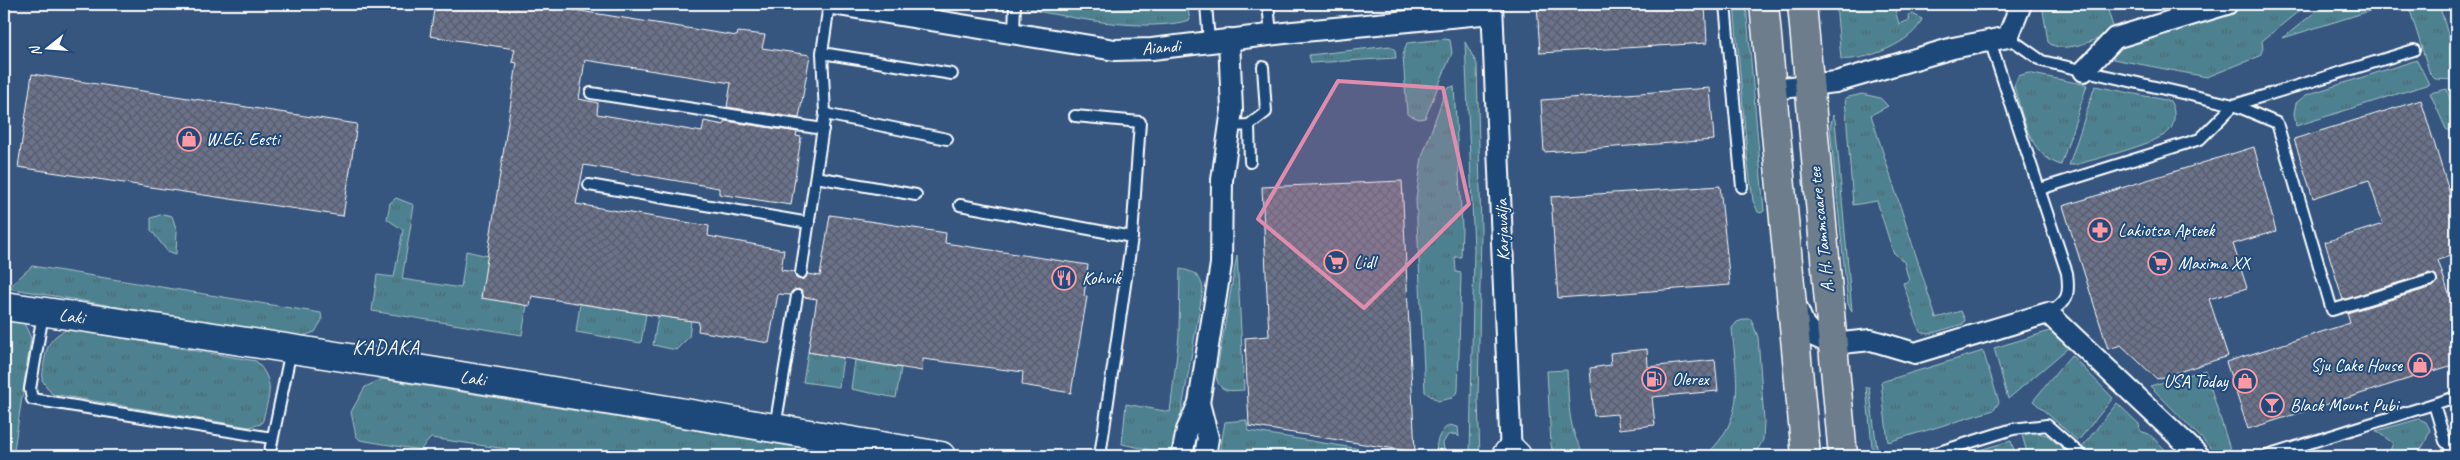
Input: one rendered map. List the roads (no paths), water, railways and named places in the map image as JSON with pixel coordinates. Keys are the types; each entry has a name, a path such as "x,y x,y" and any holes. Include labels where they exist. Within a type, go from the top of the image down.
{"main road":[{"name":"A. H. Tammsaare tee","path":"1764,4 1793,299 1806,456"},
{"name":"A. H. Tammsaare tee","path":"1802,4 1807,85 1843,456"},
{"path":"1785,456 1803,424"}],"street":[{"name":"Aiandi","path":"831,4 1115,50 1152,49 1492,8"},
{"path":"1772,90 1836,82 1953,48 1999,39 2021,4"},
{"path":"2084,71 2115,38 2227,4"},
{"name":"Karjavälja","path":"1492,8 1511,455"},
{"path":"1182,456 1186,430 1200,403 1222,258 1222,180 1232,110 1229,39"},
{"path":"1793,299 1804,325 1814,336 1832,344 1871,340 1915,353 2048,312 2199,456"},
{"name":"Laki","path":"4,306 292,349 775,427 940,456"},
{"path":"1200,403 1208,438 1205,456"}],"lane":[{"path":"801,273 825,114 822,53 831,4"},
{"path":"1014,33 1015,4"},
{"path":"1206,4 1209,42"},
{"path":"1268,4 1271,34"},
{"path":"1725,4 1742,187"},
{"path":"1999,39 2042,61 2234,105 2277,123 2332,310 2431,280"},
{"path":"1999,39 2040,189 2067,273 2069,289 2063,304 2048,312"},
{"path":"2040,189 2200,138 2234,105 2414,50"},
{"path":"822,53 952,74"},
{"path":"1230,126 1250,125 1266,112 1263,67"},
{"path":"591,93 823,129"},
{"path":"825,114 947,139"},
{"path":"1075,116 1140,122 1132,237 1100,456"},
{"path":"1250,125 1250,162"},
{"path":"816,177 916,195"},
{"path":"589,185 809,223"},
{"path":"960,205 1132,237"},
{"path":"775,427 797,296"},
{"path":"43,312 30,388 32,399 272,438"},
{"path":"269,456 292,349"},
{"path":"2267,456 2456,397"},
{"path":"2434,404 2445,441 2456,453"},
{"path":"1926,456 2013,429 2047,424 2082,456"}],"place":[{"name":"W.EG. Eesti","path":"189,139"},
{"name":"Lakiotsa Apteek","path":"2100,230"},
{"name":"Lidl","path":"1336,262"},
{"name":"Maxima XX","path":"2160,263"},
{"name":"Kohvik","path":"1064,278"},
{"name":"Sju Cake House","path":"2420,365"},
{"name":"Olerex","path":"1654,379"},
{"name":"USA Today","path":"2245,381"},
{"name":"Black Mount Pubi","path":"2272,405"}],"district":[{"name":"KADAKA","path":"386,347"}]}
